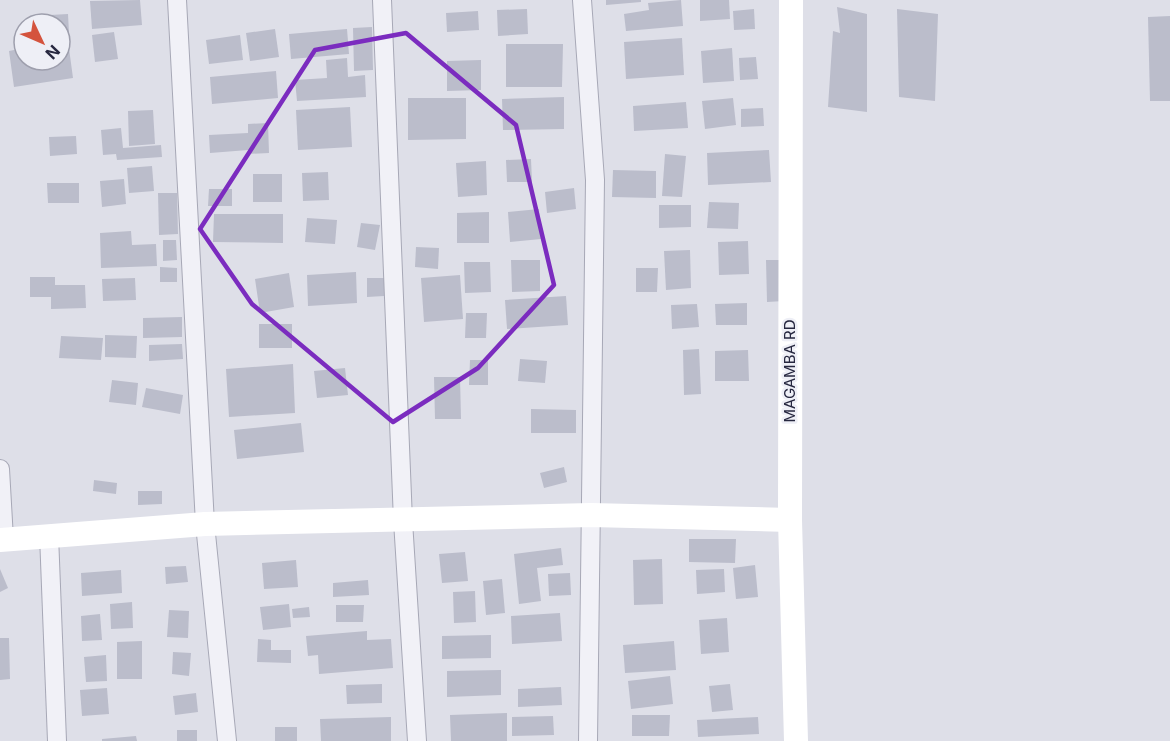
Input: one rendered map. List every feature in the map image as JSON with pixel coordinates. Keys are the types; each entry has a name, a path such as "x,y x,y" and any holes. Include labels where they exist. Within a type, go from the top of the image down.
{"street":[{"path":"177,0 205,524 227,741"},
{"path":"382,0 403,521 417,741"},
{"path":"582,0 596,180 588,741"},
{"name":"MAGAMBA RD","path":"791,0 790,520 796,741"},
{"path":"0,469 2,540 205,524 591,515 790,520"},
{"path":"49,535 57,741"}],"highlighted area":[{"path":"406,33 516,125 554,285 478,368 393,422 252,304 200,229 315,50"}],"building":[{"path":"140,0 142,25 92,29 90,1"},
{"path":"606,0 641,0 641,2 606,5"},
{"path":"681,0 683,26 626,31 624,14 649,10 648,3"},
{"path":"700,0 729,0 730,19 700,21"},
{"path":"837,7 867,14 867,112 828,107 833,31 840,33"},
{"path":"527,9 528,34 498,36 497,10"},
{"path":"754,9 755,29 734,30 733,11"},
{"path":"897,9 938,14 935,101 899,97"},
{"path":"478,11 479,30 447,32 446,13"},
{"path":"1170,16 1170,101 1150,101 1148,17"},
{"path":"372,27 373,70 354,71 353,28"},
{"path":"275,29 279,57 250,61 246,33"},
{"path":"347,29 349,54 291,59 289,34"},
{"path":"114,32 118,59 95,62 92,35"},
{"path":"240,35 243,60 209,64 206,40"},
{"path":"682,38 684,75 626,79 624,42"},
{"path":"506,44 563,44 562,87 506,87"},
{"path":"732,48 734,81 703,83 701,51"},
{"path":"12,50 12,72 72,71 73,78 14,87 9,51"},
{"path":"756,57 758,79 740,80 739,58"},
{"path":"347,58 348,77 365,75 366,97 297,101 295,80 327,78 326,60"},
{"path":"481,60 481,90 447,91 447,61"},
{"path":"276,71 278,98 212,104 210,77"},
{"path":"564,97 564,129 503,130 502,99"},
{"path":"408,98 466,98 466,139 408,140"},
{"path":"733,98 736,125 705,129 702,101"},
{"path":"686,102 688,128 634,131 633,106"},
{"path":"350,107 352,147 298,150 296,110"},
{"path":"763,108 764,126 741,127 741,109"},
{"path":"153,110 155,144 129,146 128,111"},
{"path":"268,123 269,153 248,154 248,150 210,153 209,135 248,133 248,124"},
{"path":"121,128 123,148 161,145 162,157 117,160 116,154 103,155 101,130"},
{"path":"76,136 77,154 50,156 49,137"},
{"path":"769,150 771,182 708,185 707,153"},
{"path":"665,154 686,156 682,197 662,196"},
{"path":"531,159 532,182 507,182 506,160"},
{"path":"486,161 487,195 458,197 456,163"},
{"path":"152,166 154,191 129,193 127,168"},
{"path":"613,170 656,171 656,198 612,197"},
{"path":"328,172 329,200 303,201 302,173"},
{"path":"253,174 282,174 282,202 253,202"},
{"path":"124,179 126,204 102,207 100,181"},
{"path":"47,183 79,183 79,203 48,203"},
{"path":"574,188 576,209 547,213 545,192"},
{"path":"209,189 232,189 232,206 208,206"},
{"path":"158,193 177,193 178,234 159,235"},
{"path":"709,202 739,203 738,229 707,228"},
{"path":"659,205 691,205 691,227 659,228"},
{"path":"539,209 541,239 510,242 508,212"},
{"path":"489,212 489,243 457,243 457,213"},
{"path":"214,214 283,214 283,243 213,242"},
{"path":"307,218 337,220 335,244 305,242"},
{"path":"361,223 380,225 375,250 357,247"},
{"path":"131,231 132,245 156,244 157,266 101,268 100,233"},
{"path":"163,240 176,240 177,260 163,261"},
{"path":"748,241 749,274 719,275 718,242"},
{"path":"416,247 439,248 438,269 415,267"},
{"path":"690,250 691,288 666,290 664,251"},
{"path":"511,260 540,260 540,291 512,292"},
{"path":"766,260 783,260 784,301 767,302"},
{"path":"464,262 490,262 491,292 465,293"},
{"path":"160,267 177,268 177,282 160,282"},
{"path":"636,268 658,268 657,292 636,292"},
{"path":"356,272 357,303 308,306 307,275"},
{"path":"289,273 294,307 260,313 255,279"},
{"path":"460,275 463,319 424,322 421,278"},
{"path":"30,277 55,277 55,285 85,285 86,308 51,309 51,297 30,297"},
{"path":"135,278 136,300 103,301 102,279"},
{"path":"367,278 384,278 384,296 367,297"},
{"path":"566,296 568,325 507,329 505,300"},
{"path":"747,303 747,325 716,325 715,304"},
{"path":"697,304 699,327 672,329 671,305"},
{"path":"466,313 487,313 486,338 465,338"},
{"path":"182,317 182,337 143,338 143,318"},
{"path":"259,324 292,324 292,348 259,348"},
{"path":"105,335 137,336 136,358 105,357"},
{"path":"61,336 103,338 101,360 59,358"},
{"path":"182,344 183,359 149,361 149,345"},
{"path":"699,349 701,394 684,395 683,350"},
{"path":"748,350 749,381 715,381 715,351"},
{"path":"520,359 547,361 545,383 518,381"},
{"path":"470,360 488,360 488,385 469,385"},
{"path":"293,364 295,413 229,417 226,369"},
{"path":"345,368 348,395 317,398 314,371"},
{"path":"434,377 460,377 461,419 435,419"},
{"path":"112,380 138,383 136,405 109,402"},
{"path":"146,388 183,395 180,414 142,407"},
{"path":"531,409 576,410 576,433 531,433"},
{"path":"301,423 304,452 237,459 234,430"},
{"path":"564,467 567,482 544,488 540,473"},
{"path":"94,480 117,483 116,494 93,491"},
{"path":"138,491 162,491 162,504 138,505"},
{"path":"689,539 736,539 735,563 689,562"},
{"path":"561,548 563,565 537,568 541,601 519,604 514,554"},
{"path":"465,552 468,581 442,583 439,554"},
{"path":"662,559 663,604 634,605 633,560"},
{"path":"296,560 298,587 264,589 262,563"},
{"path":"755,565 758,597 736,599 733,568"},
{"path":"186,566 188,582 166,584 165,567"},
{"path":"0,569 8,588 0,592"},
{"path":"724,569 725,592 697,594 696,570"},
{"path":"121,570 122,593 82,596 81,573"},
{"path":"570,573 571,595 549,596 548,574"},
{"path":"502,579 505,613 486,615 483,581"},
{"path":"368,580 369,595 333,597 333,583"},
{"path":"475,591 476,622 454,623 453,592"},
{"path":"132,602 133,628 111,629 110,604"},
{"path":"289,604 291,627 263,630 260,607"},
{"path":"336,605 364,605 363,622 336,622"},
{"path":"309,607 310,617 293,618 292,609"},
{"path":"169,610 189,611 188,638 167,637"},
{"path":"560,613 562,641 512,644 511,616"},
{"path":"100,614 102,640 82,641 81,616"},
{"path":"727,618 729,652 701,654 699,620"},
{"path":"367,631 367,640 391,639 393,668 319,674 318,655 308,656 306,636"},
{"path":"491,635 491,658 442,659 442,636"},
{"path":"0,638 9,638 10,679 0,680"},
{"path":"258,639 271,640 271,650 291,650 291,663 257,662"},
{"path":"142,641 142,679 117,679 117,642"},
{"path":"674,641 676,670 625,673 623,645"},
{"path":"173,652 191,653 189,676 172,674"},
{"path":"106,655 107,681 86,682 84,657"},
{"path":"501,670 501,695 447,697 447,671"},
{"path":"670,676 673,704 631,709 628,681"},
{"path":"382,684 382,703 347,704 346,685"},
{"path":"730,684 733,710 712,712 709,686"},
{"path":"561,687 562,705 518,707 518,689"},
{"path":"107,688 109,714 82,716 80,690"},
{"path":"196,693 198,712 175,715 173,696"},
{"path":"507,713 507,741 451,741 450,715"},
{"path":"632,715 670,715 669,736 632,736"},
{"path":"553,716 554,735 512,736 512,717"},
{"path":"391,717 391,741 321,741 320,719"},
{"path":"758,717 759,734 698,737 697,720"},
{"path":"275,727 297,727 297,741 275,741"},
{"path":"177,730 197,730 197,741 177,741"},
{"path":"136,736 137,741 102,741 102,739"}]}
